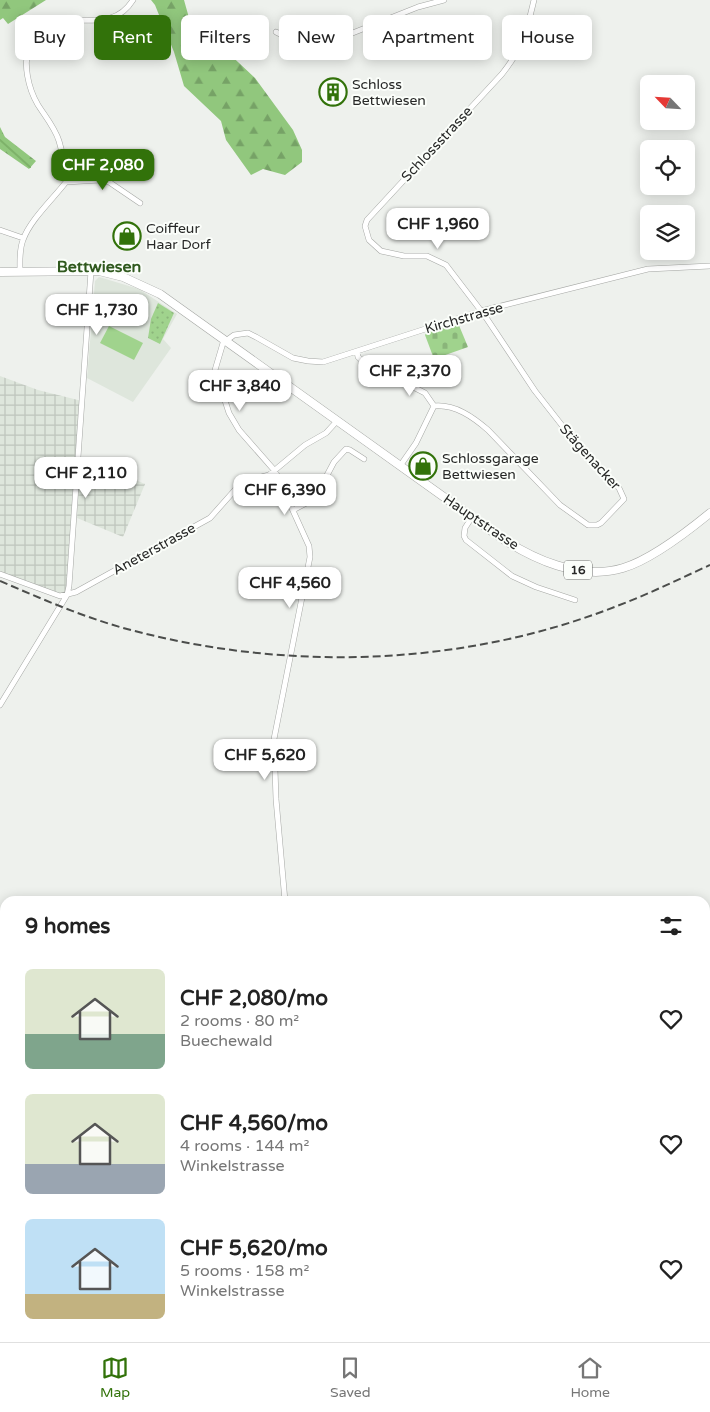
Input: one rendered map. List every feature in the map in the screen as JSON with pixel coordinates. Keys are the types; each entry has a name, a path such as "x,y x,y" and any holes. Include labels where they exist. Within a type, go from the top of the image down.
{"main road":[{"name":"Hauptstrasse","path":"0,272 91,270 123,277 160,294 472,518 516,547 537,558 572,568 603,572 622,568 658,550 710,513"}],"street":[{"path":"66,182 59,141 30,88 27,63 30,43 40,30 54,22 111,19 128,8 133,0"},
{"path":"353,33 407,11 444,0"},
{"name":"Schlossstrasse","path":"482,312 446,265 428,256 404,256 381,251 369,240 365,226 366,220 514,59 526,35 534,0"},
{"path":"20,272 20,250 23,238 66,182 100,180 109,182 140,203"},
{"path":"0,230 23,238"},
{"name":"Kirchstrasse","path":"226,341 234,335 248,334 293,358 323,362 482,312 648,269 710,266"},
{"path":"0,705 67,595 73,538 91,270"},
{"name":"Stägenacker","path":"434,406 451,407 476,420 488,430 560,505 588,525 601,523 624,499 619,488 579,447 535,392 482,312"},
{"path":"226,341 222,344 215,370 229,413 239,430 275,471 309,546 310,557 274,739 276,799 285,896"},
{"path":"357,352 358,357 364,362 425,393 434,406 416,443 400,466"},
{"name":"Aneterstrasse","path":"67,595 76,592 210,518 242,482 269,475 305,445 326,434 337,420"},
{"path":"293,510 316,496 334,462 346,449 364,460"},
{"path":"472,518 465,528 464,536 466,540 498,566 524,582 575,600"},
{"path":"0,574 60,596 67,595"}],"shaded area":[{"path":"99,277 139,289 177,314 163,339 171,348 133,402 87,378 95,281"},
{"path":"0,376 38,390 82,401 67,595 60,596 0,574"},
{"path":"80,457 145,484 123,537 77,518"}],"green space":[{"path":"0,0 46,0 22,15 15,15 15,20 8,24 3,18 0,20"},
{"path":"151,0 184,0 188,15 181,15 181,60 236,60 255,78 293,130 302,150 302,162 285,175 263,169 251,175 226,140 221,121 184,86 171,45 171,15 159,15"},
{"path":"0,127 5,137 36,161 29,169 0,149"},
{"path":"158,303 174,313 160,344 148,338 151,319"},
{"path":"458,323 468,347 434,359 425,335 427,332"},
{"path":"109,326 143,343 134,360 100,343"}],"waterway":[{"path":"0,140 30,167"}],"railway":[{"path":"0,581 94,619 127,629 188,643 249,652 311,657 374,656 436,651 498,641 558,626 617,606 710,565"}],"place":[{"name":"Schloss Bettwiesen","path":"333,92"},
{"name":"Coiffeur Haar Dorf","path":"127,236"},
{"name":"Schlossgarage Bettwiesen","path":"423,466"}],"district":[{"name":"Bettwiesen","path":"99,267"}]}
